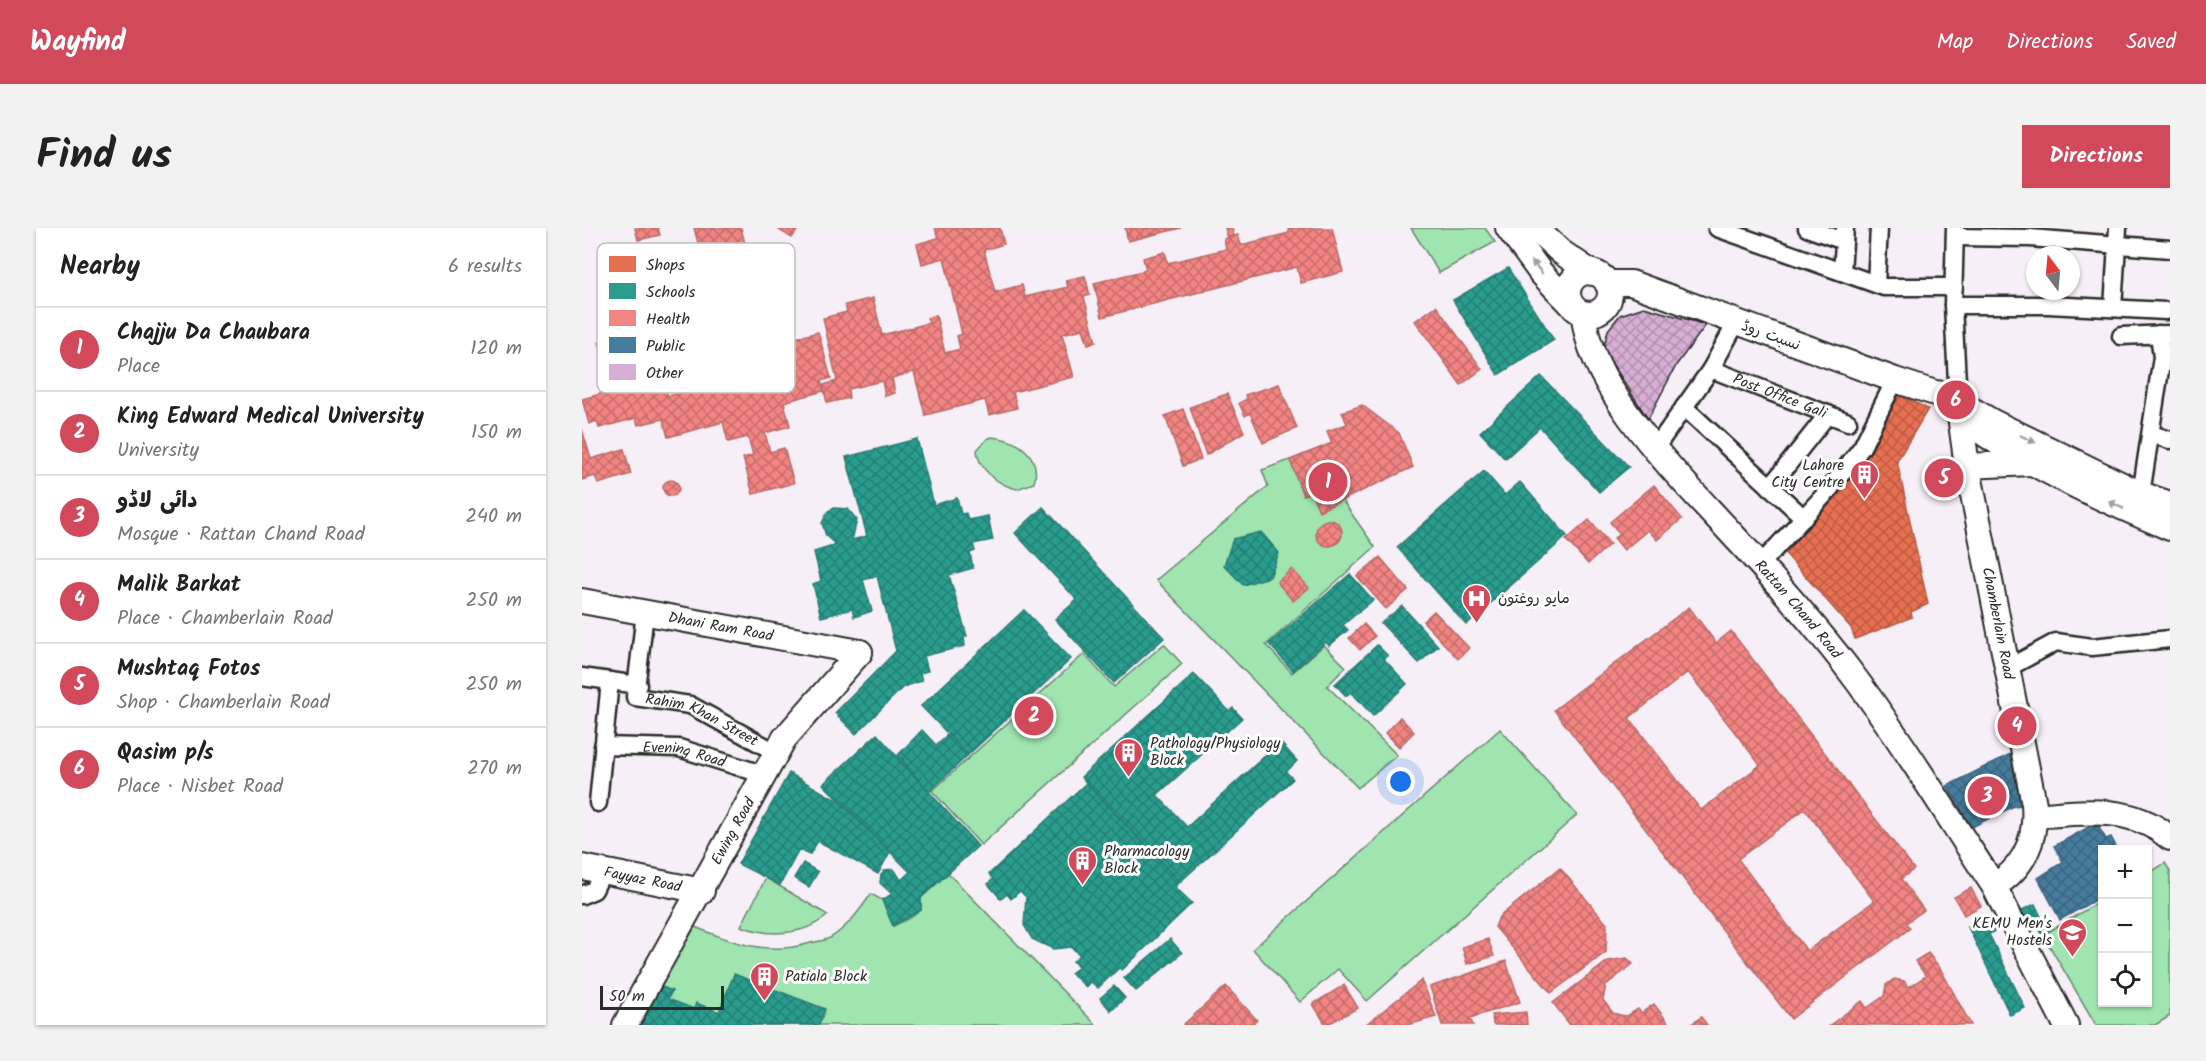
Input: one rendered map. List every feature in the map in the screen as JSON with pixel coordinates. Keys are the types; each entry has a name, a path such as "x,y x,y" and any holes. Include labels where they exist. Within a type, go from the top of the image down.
{"main road":[{"path":"1508,228 1541,273 1577,308 1596,313 1605,306 1609,294 1599,278 1561,252 1535,228"},
{"path":"1577,308 1570,284 1579,275 1599,278"},
{"name":"نسبت روڈ","path":"1599,278 1630,283 1895,380 1945,394 1959,410"},
{"name":"Rattan Chand Road","path":"1577,308 1599,366 1654,450 1809,619 1856,679 1994,886 2066,1025"},
{"path":"1959,410 1992,440 2113,504 2170,528"},
{"path":"1959,410 1993,422 2141,494 2170,504"},
{"name":"Chamberlain Road","path":"1959,410 2035,816 2031,839 2022,862 1994,886"},
{"path":"1968,466 2034,463"},
{"name":"Dhani Ram Road","path":"582,601 860,652"},
{"name":"Ewing Road","path":"626,1025 784,739 860,652"},
{"path":"2035,816 2107,811 2158,827 2170,838"},
{"name":"Fayyaz Road","path":"592,869 702,891"}],"street":[{"path":"1717,228 1884,287 1954,287"},
{"path":"1807,228 1845,235 1842,272"},
{"path":"1876,284 1879,228"},
{"path":"2113,308 2118,228"},
{"path":"1959,410 1953,305 1955,232 2030,233 2117,245 2170,249"},
{"path":"1953,305 2166,311"},
{"path":"1654,450 1711,369 1736,323"},
{"path":"2121,336 2165,334 2166,357 2141,494"},
{"name":"Post Office Gali","path":"1711,369 1848,422"},
{"path":"1760,565 1828,491 1862,447 1895,380"},
{"path":"1684,407 1804,518"},
{"path":"1770,487 1828,414"},
{"path":"2151,434 2170,440"},
{"name":"Rahim Khan Street","path":"645,613 635,697 690,705 777,753"},
{"path":"2007,669 2056,642 2092,647 2170,639"},
{"name":"Rahim Khan Street","path":"582,677 638,685"},
{"path":"598,802 610,681"},
{"name":"Evening Road","path":"603,746 679,748 765,775"},
{"path":"582,895 594,890 592,869"}],"green space":[{"path":"1411,228 1485,228 1495,242 1439,273"},
{"path":"992,437 1010,441 1025,450 1034,464 1036,473 1034,483 1017,489 1003,484 985,470 977,450"},
{"path":"1290,460 1303,495 1311,492 1342,500 1375,547 1266,645 1292,673 1324,645 1346,667 1327,686 1397,755 1358,788 1156,580 1268,486 1262,470"},
{"path":"1164,644 1182,664 981,845 932,791 1084,654 1114,687"},
{"path":"1500,729 1577,815 1367,1001 1338,969 1300,1002 1253,949"},
{"path":"2165,863 2170,871 2170,1016 2155,1025 2096,1025 2043,935 2098,902 2098,1007 2152,1007 2152,871"},
{"path":"948,873 1096,1025 634,1025 690,925 747,945 791,947 830,938 853,918 871,894 882,900 893,926 910,918 921,910 921,898"},
{"path":"766,878 828,915 819,922 797,931 763,932 741,926"}],"building: Shops":[{"name":"Lahore City Centre","path":"1894,392 1928,409 1897,461 1928,604 1911,612 1912,617 1855,639 1851,628 1783,551"}],"building: Schools":[{"path":"1508,268 1554,340 1498,375 1453,300"},
{"path":"1541,376 1629,467 1599,492 1540,427 1505,459 1480,432"},
{"path":"917,439 934,505 957,498 961,514 966,513 968,520 988,516 993,540 973,544 975,551 970,553 973,568 949,575 967,636 964,637 965,646 924,656 928,671 920,673 922,681 903,687 856,734 835,713 896,651 877,576 863,580 872,611 854,617 852,609 821,617 813,584 821,581 814,552 836,545 826,536 822,523 828,511 834,508 848,509 857,520 852,540 867,536 846,457"},
{"path":"1484,471 1505,495 1520,482 1567,536 1466,625 1397,547"},
{"path":"1043,507 1164,638 1114,683 1055,619 1077,600 1015,533"},
{"path":"1261,532 1279,553 1270,577 1243,585 1224,565 1233,539"},
{"path":"1350,574 1373,600 1343,625 1348,630 1329,646 1326,642 1293,671 1269,644"},
{"path":"1402,606 1438,646 1419,663 1381,623"},
{"path":"1024,610 1071,659 968,755 921,706"},
{"path":"1377,645 1388,656 1384,659 1407,684 1373,716 1351,692 1346,696 1335,684"},
{"name":"Pathology/Physiology Block","path":"1194,674 1229,711 1233,708 1242,718 1157,795 1187,827 1280,742 1297,761 1286,772 1293,779 1180,882 1081,777"},
{"path":"922,730 936,745 948,734 968,755 929,792 898,755"},
{"path":"877,734 978,846 921,898 921,910 893,926 882,900 892,894 880,883 881,874 885,870 894,869 901,880 910,872 823,784"},
{"path":"789,773 840,802 890,852 878,874 818,841 810,854 799,850 780,885 738,864"},
{"name":"Pharmacology Block","path":"1086,783 1180,882 1175,887 1192,903 1122,970 1119,968 1098,988 1091,982 1086,987 1071,973 1079,967 1073,961 1080,955 1071,947 1053,949 1032,939 1024,925 1026,897 1020,891 1011,899 1007,894 1001,899 988,884 993,879 989,874"},
{"path":"803,863 818,872 809,887 794,878"},
{"path":"2035,904 2045,925 2051,922 2053,928 2041,934 2032,914 1989,934 2025,1008 2010,1015 1968,927 1987,918 1990,925"},
{"path":"1170,939 1182,953 1136,991 1124,978"},
{"name":"Patiala Block","path":"734,974 825,1009 819,1025 642,1025 657,985 672,991 668,999 694,1009 696,1003 719,1012"},
{"path":"1114,986 1125,998 1111,1011 1100,998"}],"building: Health":[{"path":"635,228 658,228 660,235 638,240"},
{"path":"694,228 741,228 745,243 698,243"},
{"path":"780,228 799,228 792,238 779,230"},
{"path":"935,228 1000,228 1004,244 984,250 995,292 1022,285 1025,297 1068,287 1066,280 1085,276 1090,295 1084,297 1096,342 1088,344 1083,329 1062,334 1074,377 1013,392 1017,408 989,415 985,400 925,415 914,372 892,378 895,393 885,396 882,381 848,389 849,398 827,403 823,385 837,381 823,318 847,312 845,305 873,298 882,335 929,323 927,318 936,315 945,353 960,349 957,336 962,334 944,258 922,264 917,244 938,238"},
{"path":"1125,228 1181,228 1128,241"},
{"path":"1225,228 1232,228 1234,236 1228,238"},
{"path":"1288,228 1332,228 1343,272 1301,283 1297,267 1102,317 1094,283 1146,270 1143,258 1165,252 1168,263 1226,249 1224,239 1238,235 1241,245 1289,233"},
{"path":"1436,306 1482,369 1461,385 1415,321"},
{"path":"818,332 831,378 821,381 824,391 784,402 790,426 765,433 770,452 784,448 794,483 753,494 743,458 753,455 748,437 728,442 723,422 668,437 663,419 638,425 636,418 599,428 597,421 589,424 582,399 604,393 667,393 668,396 679,393 795,393 795,338"},
{"path":"1279,384 1297,428 1263,443 1250,413 1245,416 1239,403 1247,399 1245,395"},
{"path":"1227,394 1244,432 1206,455 1190,407"},
{"path":"1362,405 1399,433 1413,467 1319,511 1311,492 1303,495 1290,460 1332,443 1327,431 1347,424 1342,412"},
{"path":"1183,409 1201,459 1183,466 1165,416"},
{"path":"582,429 591,459 624,449 631,474 598,484 595,476 582,480"},
{"path":"668,480 674,480 679,488 677,494 668,496 663,491 663,485"},
{"path":"1654,485 1682,519 1657,540 1648,530 1624,550 1614,538 1620,534 1610,522"},
{"path":"1329,520 1338,524 1342,533 1338,542 1329,546 1320,542 1316,533 1320,524"},
{"path":"1589,520 1610,544 1588,564 1566,540"},
{"path":"1380,557 1408,590 1386,609 1357,576"},
{"path":"1292,569 1309,588 1293,601 1277,582"},
{"path":"1689,607 1716,643 1731,631 1914,869 1901,879 1924,910 1906,923 1910,928 1791,1019 1554,710","holes":["1688,672 1760,765 1701,810 1629,718","1805,809 1874,901 1807,951 1738,859"]},
{"path":"1434,611 1469,648 1458,659 1423,621"},
{"path":"1364,624 1375,636 1360,650 1349,638"},
{"path":"1400,717 1414,732 1399,747 1385,733"},
{"path":"1560,868 1607,924 1606,952 1551,993 1495,927 1499,917"},
{"path":"1971,888 1981,906 1964,915 1954,897"},
{"path":"1488,939 1494,956 1467,964 1462,947"},
{"path":"1928,953 1940,968 1971,1025 1830,1025 1862,1001 1867,1008 1884,996 1886,985 1894,979 1904,981 1909,987 1926,976 1915,961"},
{"path":"1627,958 1633,964 1606,985 1603,1000 1613,1013 1627,1016 1638,1009 1641,1013 1654,1004 1670,1025 1570,1025 1553,1003 1608,961"},
{"path":"1506,961 1520,1002 1470,1018 1473,1025 1442,1025 1430,987"},
{"path":"1422,980 1436,1017 1408,1025 1365,1025"},
{"path":"1344,985 1358,1008 1326,1025 1313,1004"},
{"path":"1226,986 1257,1020 1252,1025 1183,1025"},
{"path":"1526,1012 1527,1025 1493,1025 1492,1015"},
{"path":"1701,1017 1707,1025 1690,1025"}],"building: Public":[{"path":"2012,753 2022,805 2014,806 1972,827 1947,786"},
{"path":"2096,823 2106,839 2111,837 2115,845 2098,845 2098,898 2060,920 2038,878 2063,862 2054,846"}],"building: Other":[{"path":"1644,307 1706,325 1677,364 1648,419 1606,354 1604,346 1608,330 1620,315"}],"place":[{"name":"Qasim p/s","path":"1956,400"},
{"name":"Mushtaq Fotos","path":"1944,478"},
{"name":"Chajju Da Chaubara","path":"1328,482"},
{"name":"Lahore City Centre","path":"1865,500"},
{"name":"مایو روغتون","path":"1477,624"},
{"name":"King Edward Medical University","path":"1034,716"},
{"name":"Malik Barkat","path":"2017,726"},
{"name":"Pathology/Physiology Block","path":"1129,778"},
{"name":"دائی لاڈو","path":"1987,796"},
{"name":"Pharmacology Block","path":"1083,886"},
{"name":"KEMU Men's Hostels","path":"2073,958"},
{"name":"Patiala Block","path":"764,1002"}]}
